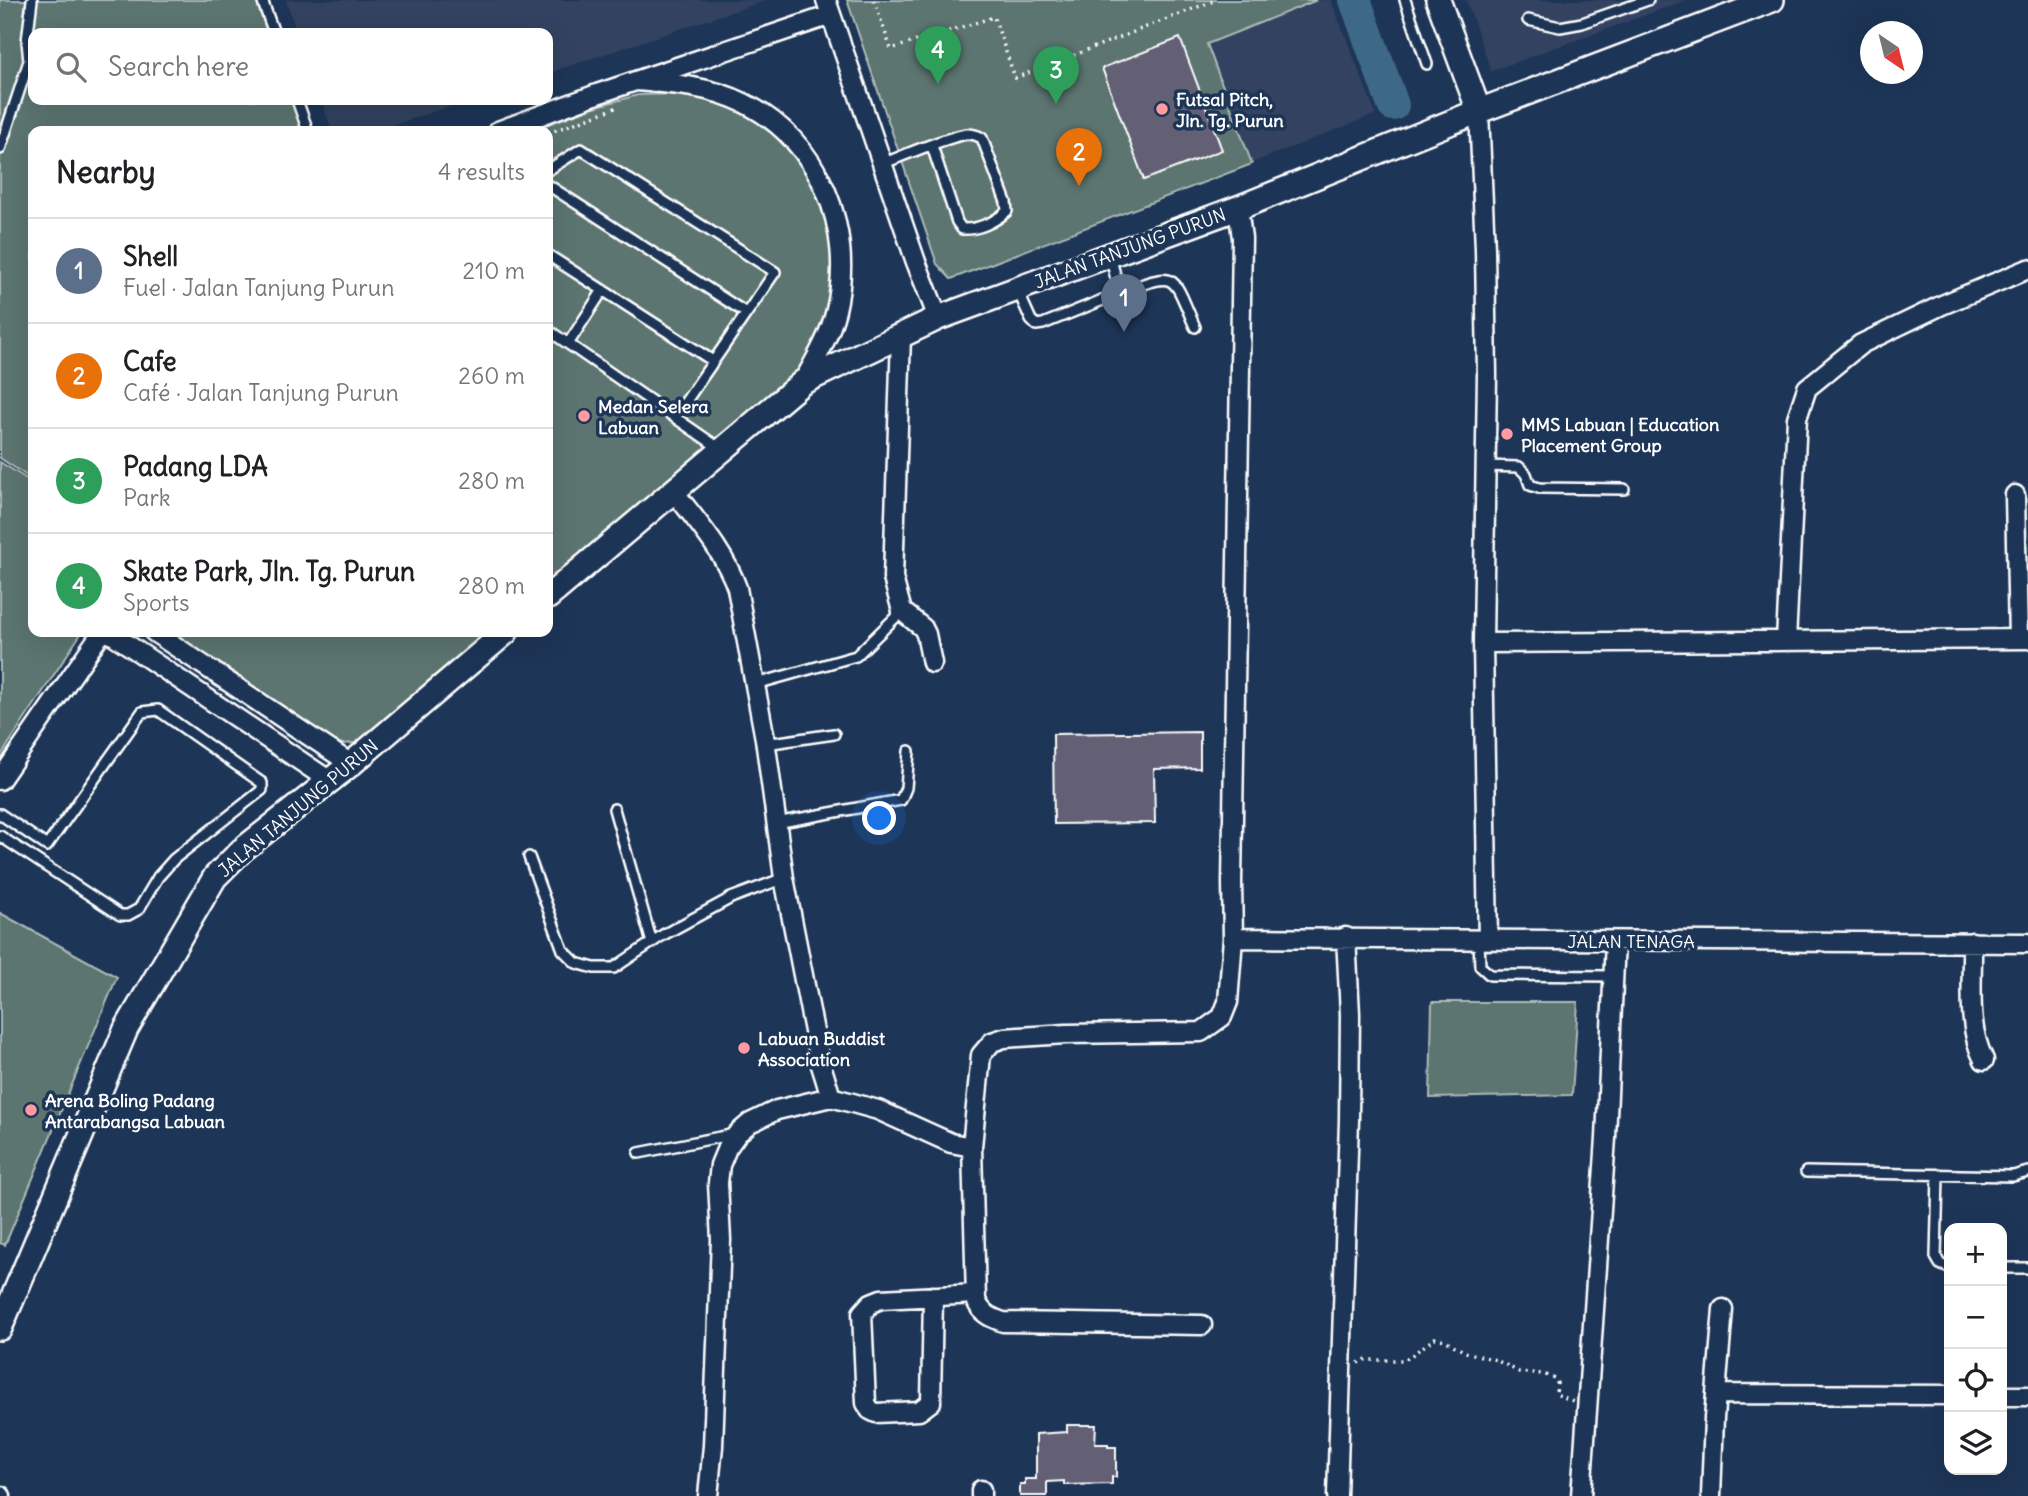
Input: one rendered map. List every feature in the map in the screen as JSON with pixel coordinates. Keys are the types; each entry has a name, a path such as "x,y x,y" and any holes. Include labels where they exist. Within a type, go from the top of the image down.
{"street":[{"path":"1438,0 1479,111 1486,261 1487,375 1483,643 1483,940"},
{"name":"JALAN TANJUNG PURUN","path":"553,593 803,382 851,357 938,318 1238,208 1738,6 1772,0"},
{"path":"509,126 828,8 938,318"},
{"path":"636,81 684,85 745,103 780,128 803,151 819,176 836,214 843,263 836,311 820,351 803,382"},
{"path":"1202,1325 1003,1322 989,1317 980,1310 976,1294 972,1147 981,1055 992,1042 1004,1038 1066,1034 1201,1032 1222,1017 1228,1002 1233,938 1242,238 1238,208"},
{"path":"1786,641 1797,418 1807,388 1861,344 1942,305 2028,269"},
{"path":"901,336 893,578 902,611 923,628 932,663"},
{"path":"673,490 731,570 737,588 756,684 784,878 820,1062 831,1097"},
{"path":"1483,643 2023,639 2015,495"},
{"path":"0,780 99,637"},
{"path":"116,637 330,780"},
{"path":"161,637 351,764"},
{"name":"JALAN TANJUNG PURUN","path":"0,1328 126,1029 215,877 242,850 351,764 500,637"},
{"path":"1337,1496 1349,1120 1350,1014 1346,937"},
{"name":"JALAN TENAGA","path":"1233,938 2028,943"},
{"path":"1581,1496 1606,1139 1615,942"},
{"path":"1972,942 1975,1033 1978,1049 1984,1060"},
{"path":"708,1496 713,1446 720,1253 718,1183 723,1156 737,1133 750,1123 777,1110 831,1097 878,1110 951,1143 972,1147"},
{"path":"933,1296 931,1402 919,1411 876,1413 870,1410 866,1403 862,1314 871,1303 881,1299 933,1296 976,1294"},
{"path":"1711,1496 1723,1308"},
{"path":"1716,1394 1944,1395"},
{"path":"2007,1396 2028,1396"}],"lane":[{"path":"29,28 32,0"},
{"path":"262,0 272,28"},
{"path":"1405,0 1427,64"},
{"path":"1528,20 1560,27 1581,23 1648,0"},
{"path":"28,33 28,51"},
{"path":"0,149 28,64"},
{"path":"299,105 306,126"},
{"path":"882,164 965,134 976,134 982,138 1006,202 1006,211 998,219 971,230 962,229 957,222 932,146"},
{"path":"553,167 581,149 775,272 675,417"},
{"path":"553,188 746,313"},
{"path":"1109,254 1121,293"},
{"path":"553,258 713,361"},
{"path":"1017,289 1031,320 1036,324 1043,324 1155,280 1167,278 1175,283 1195,327"},
{"path":"568,344 603,290"},
{"path":"553,334 723,450"},
{"path":"1485,466 1519,467 1526,474 1530,485 1539,488 1624,489"},
{"path":"756,684 856,656 902,611"},
{"path":"0,836 36,860 120,915 128,915 139,909 158,877 174,859 262,790 262,783 158,710 142,712 36,860"},
{"path":"765,744 834,734"},
{"path":"776,823 901,800 906,788 909,751"},
{"path":"614,809 652,943"},
{"path":"0,814 47,846"},
{"path":"529,857 563,950 576,963 594,968 614,968 731,898 784,878"},
{"path":"1483,940 1480,965 1490,975 1613,976"},
{"path":"639,1153 737,1133"},
{"path":"1806,1172 2013,1176 2028,1172"},
{"path":"1938,1175 1936,1257 1944,1266"},
{"path":"2007,1268 2028,1268"}],"path":[{"path":"874,0 891,49 994,17 1014,78 1216,0"},
{"path":"1341,1370 1365,1360 1405,1360 1435,1338 1445,1340 1465,1352 1496,1360 1519,1372 1554,1378 1557,1383 1556,1394 1588,1406"}],"shaded area":[{"path":"286,0 767,0 553,71 553,28 295,28"},
{"path":"1318,0 1331,0 1376,114 1252,163 1207,45"},
{"path":"1466,0 1687,0 1491,71"},
{"path":"323,105 454,105 390,126 330,126"}],"green space":[{"path":"0,0 264,0 274,28 28,28 28,105 302,105 309,126 28,126 28,477 0,458"},
{"path":"847,0 1317,0 1207,44 1252,164 951,279 937,264"},
{"path":"683,94 729,107 758,121 784,143 815,184 828,215 834,248 832,295 825,325 796,378 553,582 553,126 543,126 594,107 638,95"},
{"path":"0,462 28,480 28,637 79,637 0,757"},
{"path":"173,637 487,637 366,738 343,744 314,733"},
{"name":"Arena Boling Padang Antarabangsa Labuan","path":"0,913 117,977 5,1245 0,1243"},
{"path":"1432,1002 1578,1002 1572,1095 1430,1098"}],"building":[{"name":"Futsal Pitch, Jln. Tg. Purun","path":"1180,38 1222,150 1144,180 1102,68"},
{"path":"1200,732 1200,768 1154,769 1155,823 1054,824 1053,734"},
{"path":"1067,1425 1096,1425 1095,1444 1116,1447 1116,1477 1112,1477 1112,1484 1064,1485 1064,1481 1047,1482 1047,1496 1020,1496 1020,1484 1025,1484 1025,1479 1036,1479 1036,1434 1067,1432"}],"waterway":[{"path":"1355,0 1393,105"}],"place":[{"name":"Skate Park, Jln. Tg. Purun","path":"938,84"},
{"name":"Padang LDA","path":"1056,104"},
{"name":"Futsal Pitch, Jln. Tg. Purun","path":"1162,109"},
{"name":"Cafe","path":"1079,186"},
{"name":"Shell","path":"1124,332"},
{"name":"Medan Selera Labuan","path":"584,416"},
{"name":"MMS Labuan | Education Placement Group","path":"1507,434"},
{"name":"Labuan Buddist Association","path":"744,1048"},
{"name":"Arena Boling Padang Antarabangsa Labuan","path":"31,1110"}]}
